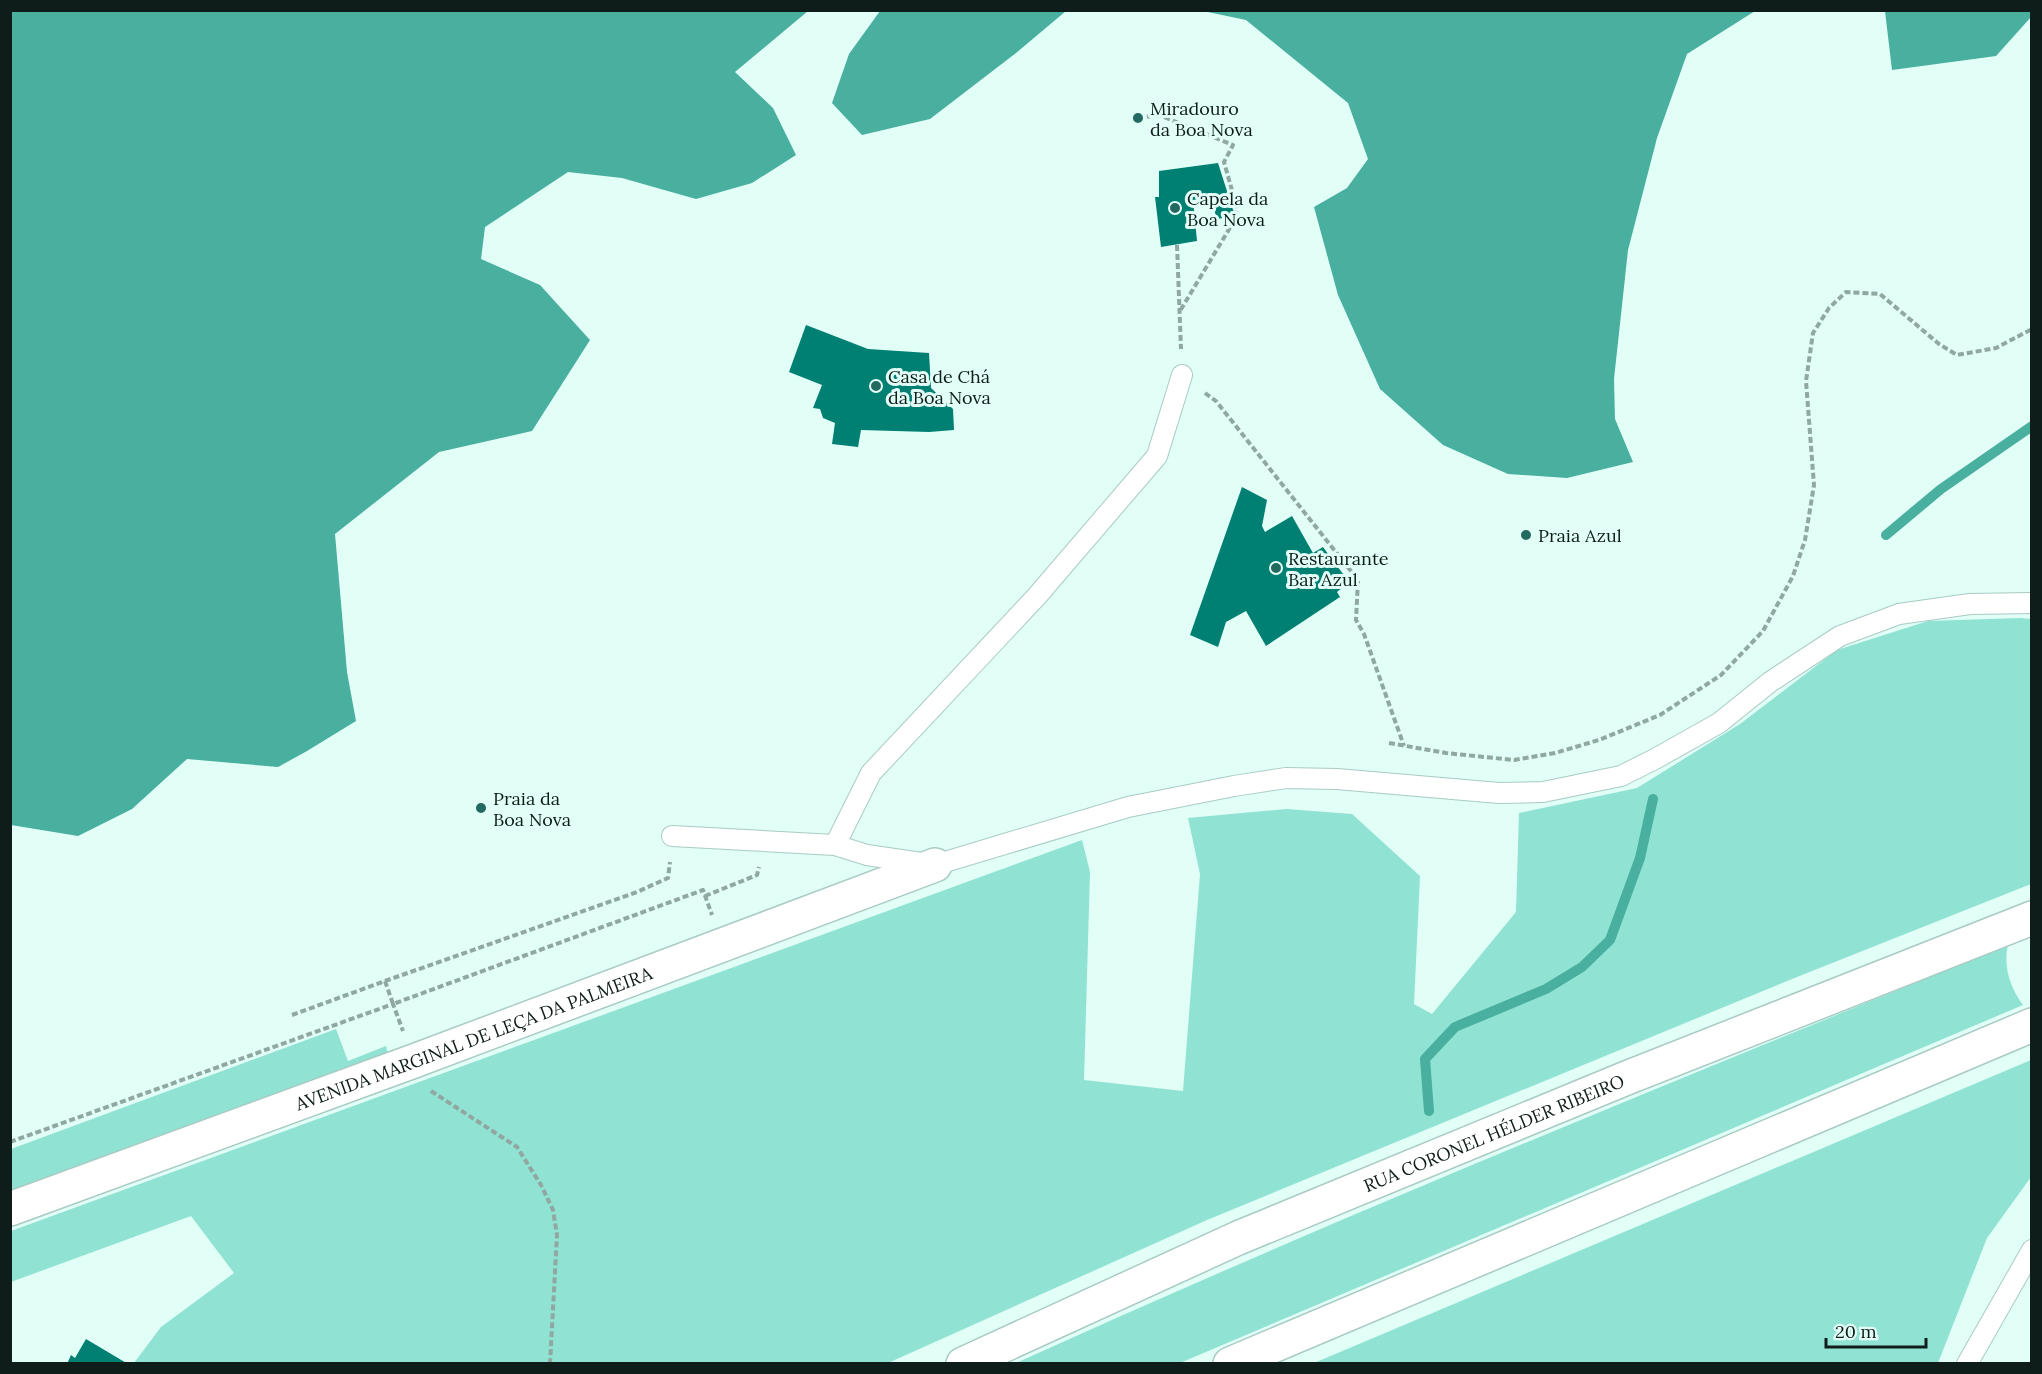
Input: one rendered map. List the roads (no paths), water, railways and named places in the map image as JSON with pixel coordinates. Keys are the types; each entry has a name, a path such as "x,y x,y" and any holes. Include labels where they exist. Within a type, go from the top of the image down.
{"main road":[{"name":"AVENIDA MARGINAL DE LEÇA DA PALMEIRA","path":"10,1209 414,1061 935,865"},
{"name":"RUA CORONEL HÉLDER RIBEIRO","path":"963,1364 1238,1238 1629,1077 2031,918"},
{"path":"1230,1364 2031,1025"}],"lane":[{"path":"835,845 871,773 1037,596 1157,456 1182,375"},
{"path":"672,836 835,845 867,855 935,865 1128,807 1286,778 1337,779 1499,793 1543,792 1621,776 1719,723 1770,682 1840,636 1899,614 1970,604 2031,603"},
{"path":"1967,1364 2031,1250"}],"waterway":[{"path":"1886,535 1941,489 2032,426"},
{"path":"1429,1111 1425,1059 1455,1027 1546,989 1582,967 1610,940 1640,858 1653,799"}],"place":[{"name":"Miradouro da Boa Nova","path":"1138,118"},
{"name":"Capela da Boa Nova","path":"1175,208"},
{"name":"Casa de Chá da Boa Nova","path":"876,386"},
{"name":"Praia Azul","path":"1526,535"},
{"name":"Restaurante Bar Azul","path":"1276,568"},
{"name":"Praia da Boa Nova","path":"481,808"}]}
